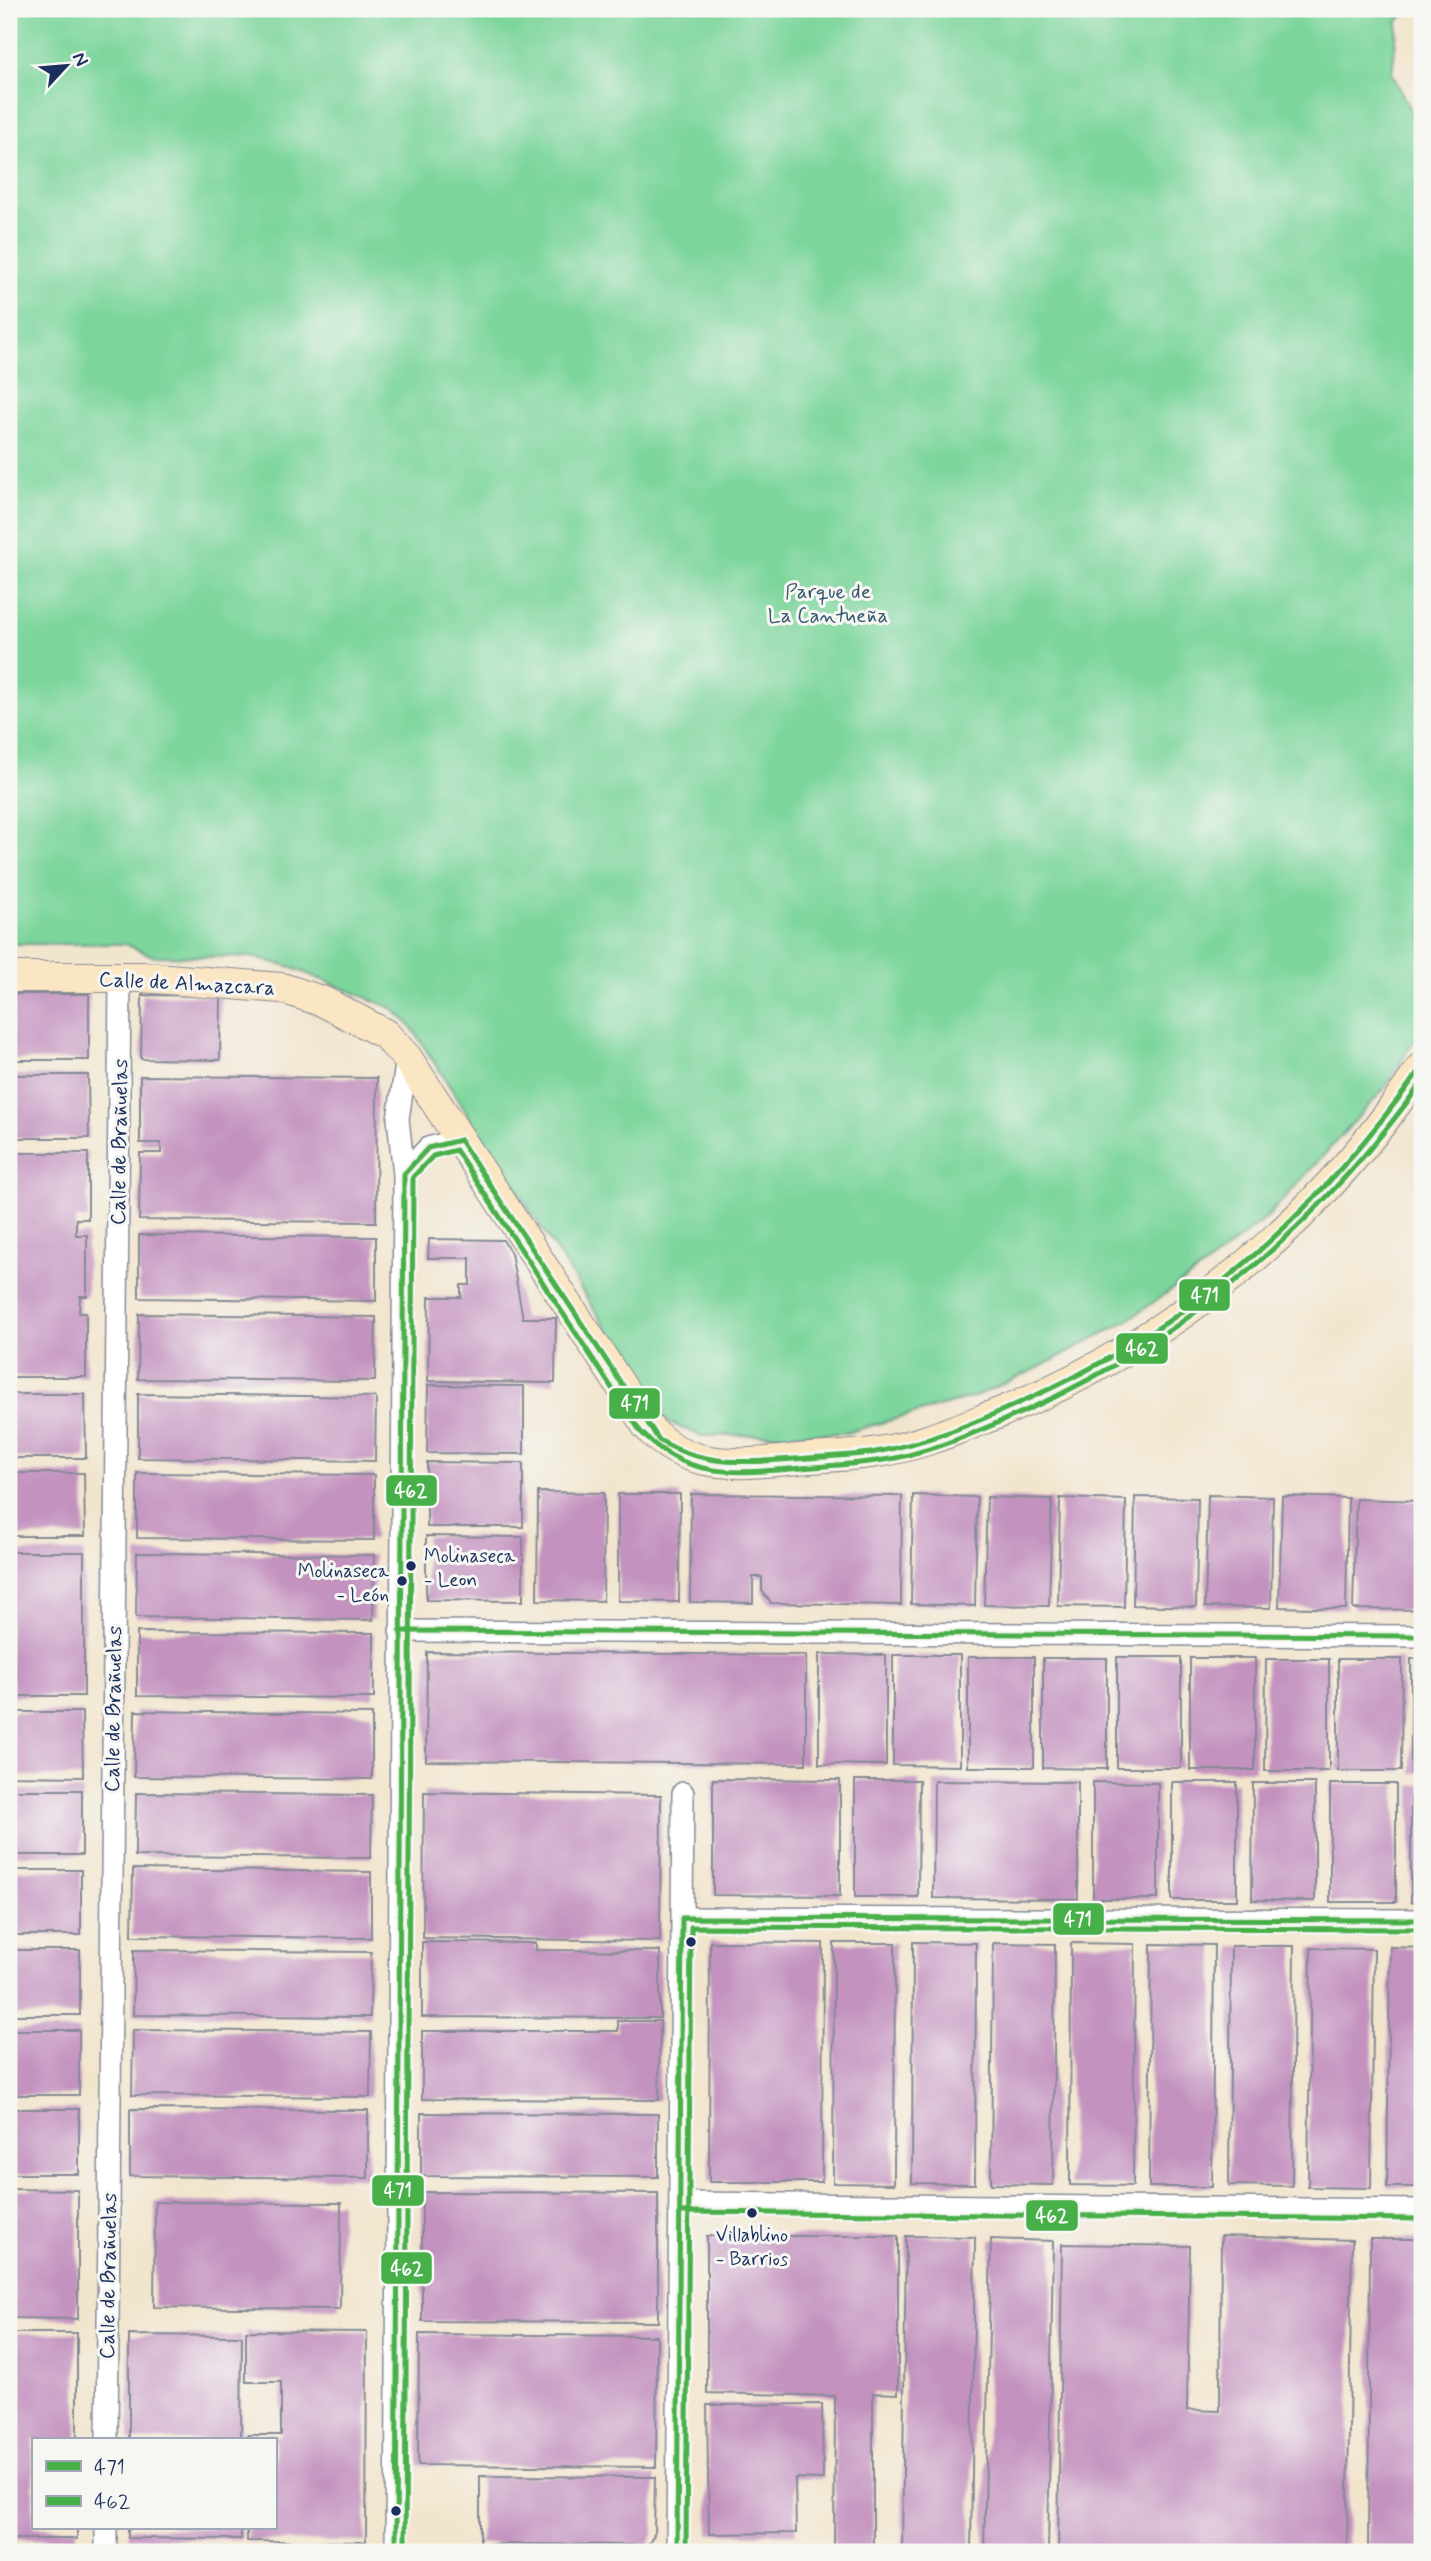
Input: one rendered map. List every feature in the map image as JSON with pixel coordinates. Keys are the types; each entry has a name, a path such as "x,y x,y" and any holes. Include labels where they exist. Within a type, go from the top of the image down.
{"street":[{"name":"Calle de Almazcara","path":"9,977 120,978 282,988 324,1002 385,1034 407,1058 659,1440 673,1451 696,1459 738,1464 879,1452 918,1442 1032,1399 1120,1356 1247,1267 1289,1229 1388,1118 1422,1067"},
{"name":"Calle de Brañuelas","path":"107,2438 120,978"},
{"path":"396,2552 404,1174 398,1119 407,1058"},
{"path":"404,1174 428,1148 460,1140"},
{"path":"400,1631 1422,1636"},
{"path":"677,2552 682,2203 683,1793"},
{"path":"682,1918 1422,1920"},
{"path":"682,2203 1422,2210"},
{"path":"106,2530 106,2552"}],"green space":[{"name":"Parque de La Cantueña","path":"9,9 1408,9 1398,21 1392,73 1422,134 1422,1028 1384,1089 1268,1216 1208,1264 1127,1321 1038,1368 974,1397 845,1433 701,1436 667,1422 410,1025 392,1008 288,966 251,957 153,956 125,944 9,944"}],"building":[{"path":"9,994 89,994 89,1060 9,1060"},
{"path":"142,995 221,996 220,1060 141,1059"},
{"path":"9,1075 88,1075 89,1138 9,1138"},
{"path":"140,1076 377,1078 376,1222 139,1220 140,1153 161,1153 161,1143 140,1143"},
{"path":"9,1153 88,1153 88,1219 76,1219 76,1235 87,1235 87,1296 80,1296 79,1313 86,1313 86,1377 9,1377"},
{"path":"139,1235 376,1237 376,1301 139,1298"},
{"path":"429,1239 503,1240 511,1253 523,1318 556,1318 555,1383 428,1381 429,1297 461,1297 461,1285 470,1285 470,1258 428,1258"},
{"path":"139,1314 376,1317 375,1381 138,1379"},
{"path":"428,1385 524,1386 524,1454 427,1453"},
{"path":"9,1394 85,1394 86,1458 9,1458"},
{"path":"138,1394 376,1397 375,1461 138,1458"},
{"path":"427,1462 523,1463 523,1527 427,1527"},
{"path":"9,1473 84,1473 85,1536 9,1536"},
{"path":"137,1473 374,1475 374,1540 137,1538"},
{"path":"538,1492 604,1493 603,1601 537,1600"},
{"path":"618,1494 680,1494 679,1602 618,1601"},
{"path":"691,1494 902,1496 901,1605 771,1603 762,1591 762,1577 753,1577 753,1603 690,1602"},
{"path":"913,1495 977,1497 975,1606 911,1604"},
{"path":"1208,1495 1273,1497 1271,1608 1205,1607"},
{"path":"1282,1496 1348,1498 1346,1609 1279,1607"},
{"path":"987,1497 1052,1499 1049,1606 984,1605"},
{"path":"1135,1497 1198,1498 1196,1607 1133,1605"},
{"path":"1060,1498 1126,1500 1124,1607 1058,1606"},
{"path":"1356,1499 1420,1501 1422,1610 1353,1609"},
{"path":"426,1536 523,1537 523,1601 426,1600"},
{"path":"9,1552 84,1552 84,1696 9,1696"},
{"path":"137,1553 374,1555 373,1620 136,1617"},
{"path":"137,1632 374,1633 374,1698 137,1696"},
{"path":"427,1652 806,1655 806,1764 426,1761"},
{"path":"819,1654 886,1655 886,1765 819,1764"},
{"path":"893,1655 960,1655 960,1766 893,1765"},
{"path":"968,1657 1034,1657 1034,1767 968,1767"},
{"path":"1117,1657 1181,1657 1181,1768 1117,1768"},
{"path":"1043,1658 1107,1658 1107,1769 1043,1768"},
{"path":"1190,1658 1255,1658 1255,1770 1190,1770"},
{"path":"1266,1659 1329,1659 1329,1771 1265,1771"},
{"path":"1338,1659 1402,1659 1401,1771 1338,1771"},
{"path":"1411,1659 1422,1659 1422,1773 1411,1773"},
{"path":"135,1711 372,1714 372,1779 134,1777"},
{"path":"9,1712 82,1712 83,1777 9,1776"},
{"path":"713,1779 840,1780 840,1896 713,1895"},
{"path":"855,1780 919,1780 918,1897 855,1897"},
{"path":"934,1781 1078,1782 1078,1899 933,1898"},
{"path":"1093,1782 1158,1783 1158,1899 1093,1899"},
{"path":"1172,1782 1237,1782 1237,1900 1172,1900"},
{"path":"1253,1783 1315,1783 1315,1901 1252,1900"},
{"path":"1330,1784 1396,1784 1396,1902 1330,1902"},
{"path":"1411,1785 1422,1785 1422,1902 1411,1902"},
{"path":"9,1790 82,1790 82,1855 9,1855"},
{"path":"424,1792 661,1795 660,1941 423,1938"},
{"path":"136,1793 372,1795 371,1858 135,1856"},
{"path":"133,1869 371,1872 371,1938 132,1936"},
{"path":"9,1870 81,1870 81,1935 9,1935"},
{"path":"422,1942 536,1943 536,1950 660,1951 660,2018 422,2017"},
{"path":"710,1942 823,1943 822,2182 709,2182"},
{"path":"913,1942 976,1943 975,2184 912,2183"},
{"path":"834,1943 895,1943 894,2184 833,2183"},
{"path":"993,1943 1055,1944 1053,2185 991,2184"},
{"path":"1071,1943 1135,1944 1133,2186 1070,2185"},
{"path":"1151,1944 1214,1945 1212,2187 1149,2187"},
{"path":"1231,1946 1294,1946 1292,2186 1229,2185"},
{"path":"1390,1947 1422,1948 1422,2187 1387,2187"},
{"path":"1311,1948 1374,1949 1371,2188 1308,2187"},
{"path":"9,1950 80,1950 80,2015 9,2015"},
{"path":"134,1950 371,1952 370,2017 133,2015"},
{"path":"618,2021 660,2021 659,2100 422,2099 422,2031 618,2031"},
{"path":"9,2030 79,2030 79,2095 9,2095"},
{"path":"133,2030 371,2032 370,2097 132,2095"},
{"path":"9,2109 79,2109 79,2174 9,2174"},
{"path":"130,2109 368,2110 368,2178 130,2176"},
{"path":"421,2113 658,2114 658,2177 421,2176"},
{"path":"9,2189 78,2190 78,2319 9,2318"},
{"path":"422,2192 658,2193 658,2322 422,2321"},
{"path":"155,2202 341,2203 340,2309 154,2307"},
{"path":"707,2236 898,2236 898,2394 873,2393 873,2551 834,2551 835,2396 707,2393"},
{"path":"906,2236 975,2237 971,2552 902,2552"},
{"path":"1221,2236 1352,2240 1347,2552 1058,2552 1062,2244 1190,2246 1187,2410 1220,2411"},
{"path":"991,2239 1053,2241 1048,2552 984,2552"},
{"path":"1370,2239 1422,2239 1422,2552 1368,2552"},
{"path":"246,2331 367,2332 366,2542 247,2541 247,2530 276,2530 276,2438 248,2438 248,2435 281,2435 281,2382 246,2382"},
{"path":"9,2333 77,2333 77,2438 32,2438 32,2530 77,2530 77,2539 9,2539"},
{"path":"419,2334 657,2336 656,2467 418,2465"},
{"path":"129,2335 242,2336 241,2438 129,2438"},
{"path":"822,2404 823,2479 795,2478 796,2533 709,2534 707,2405"},
{"path":"480,2476 655,2477 654,2535 648,2545 480,2544"},
{"path":"128,2530 241,2530 241,2539 128,2538"}],"transit line":[{"name":"471","path":"460,1140 659,1440 695,1456 732,1461 851,1455 914,1443 1004,1410 1083,1372 1141,1339 1195,1303 1245,1263 1292,1220 1337,1173 1422,1067"},
{"name":"462","path":"405,2552 413,1177 433,1156 456,1150 640,1431 676,1459 695,1466 735,1472 873,1462 896,1458 962,1438 1025,1411 1085,1382 1195,1313 1246,1273 1294,1230 1339,1184 1422,1082"},
{"name":"471","path":"396,2552 404,1174 428,1148 460,1140"},
{"name":"471","path":"400,1631 1422,1636"},
{"name":"471","path":"677,2552 682,1918 1422,1920"},
{"name":"462","path":"686,2552 691,1927 1422,1929"},
{"name":"462","path":"682,2212 1422,2219"}],"place":[{"name":"Molinaseca - Leon","path":"411,1566"},
{"name":"Molinaseca - León","path":"402,1581"},
{"name":"Villablino - Barrios","path":"752,2213"}]}
